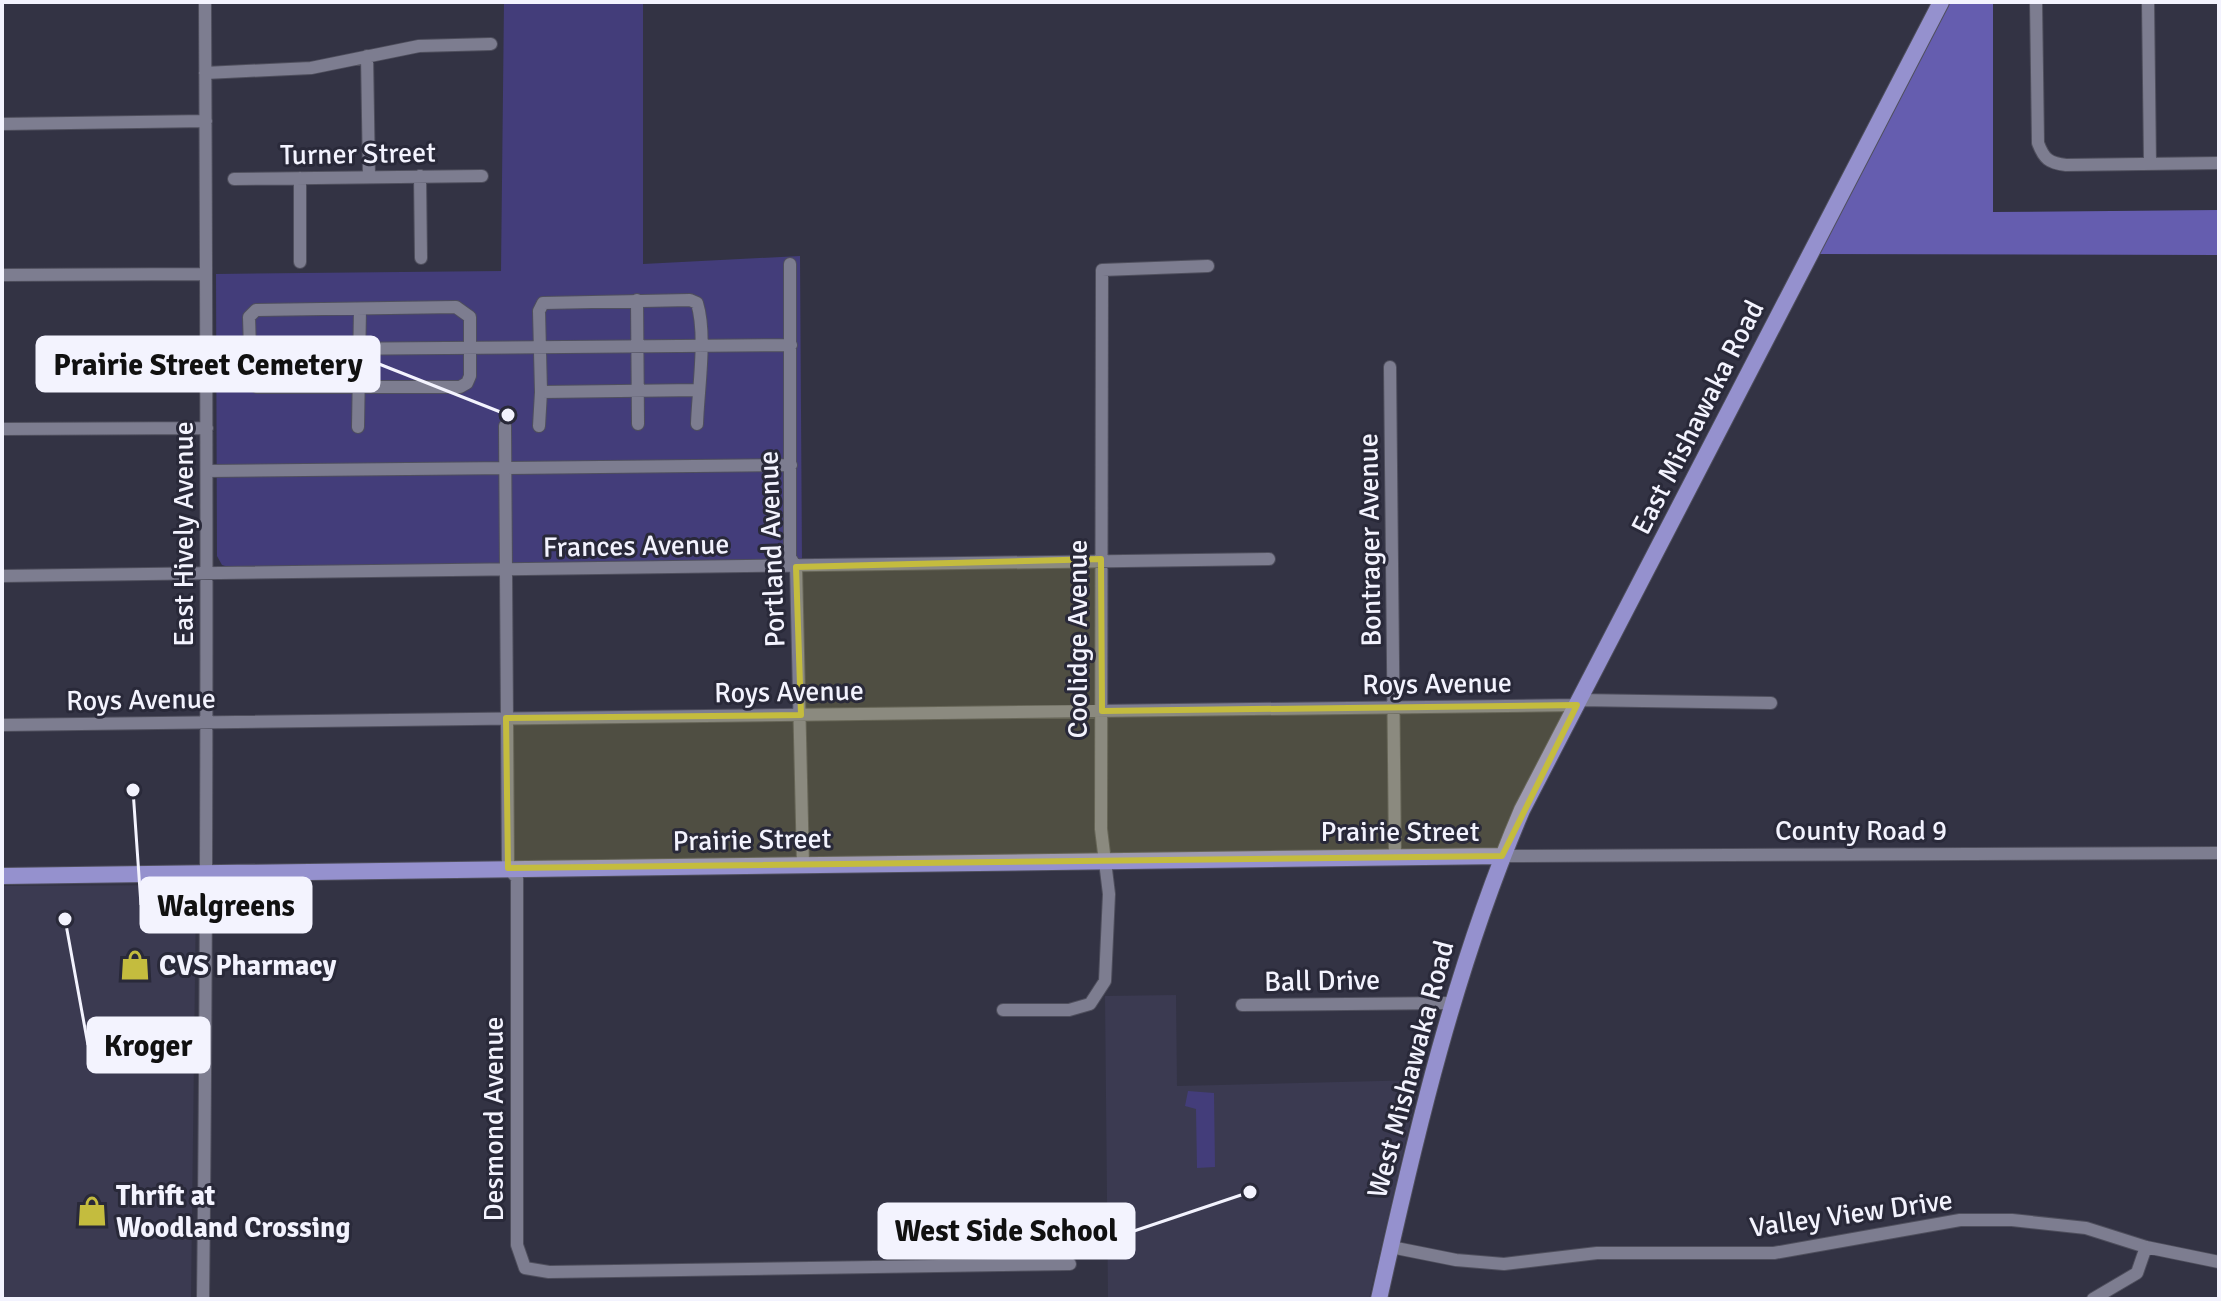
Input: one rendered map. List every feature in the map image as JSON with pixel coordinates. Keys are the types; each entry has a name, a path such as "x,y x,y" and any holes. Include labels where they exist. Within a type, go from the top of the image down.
{"main road":[{"name":"East Mishawaka Road","path":"1502,856 1578,702 1941,2"},
{"name":"Prairie Street","path":"2,876 1502,856"},
{"name":"West Mishawaka Road","path":"1379,1299 1451,1003 1502,856"}],"street":[{"name":"East Hively Avenue","path":"203,1299 208,873 207,428 203,274 205,2"},
{"path":"2036,2 2038,143 2043,156 2052,163 2066,165 2219,163"},
{"path":"2148,2 2150,164"},
{"path":"205,73 311,68 419,46 491,44"},
{"path":"367,56 369,176"},
{"path":"2,124 206,121"},
{"path":"420,176 421,258"},
{"name":"Turner Street","path":"234,179 482,176"},
{"path":"300,178 300,262"},
{"name":"Portland Avenue","path":"790,264 790,557 796,567 803,865"},
{"name":"Coolidge Avenue","path":"1003,1010 1069,1010 1090,1004 1105,981 1109,894 1104,860 1102,711 1102,270 1208,266"},
{"path":"2,275 203,274"},
{"path":"637,300 638,424"},
{"path":"539,426 539,311 543,303 637,300 690,300 697,303 697,424"},
{"path":"456,307 470,317 470,347 470,376 460,387 257,387 251,381 249,317 256,310 456,307"},
{"path":"358,427 360,309"},
{"path":"204,350 791,345"},
{"name":"Bontrager Avenue","path":"1390,367 1395,858"},
{"path":"541,392 698,390"},
{"name":"Desmond Avenue","path":"505,426 508,868 517,878 517,1245 525,1268 549,1272 1070,1264"},
{"path":"2,429 207,428"},
{"path":"207,471 791,465"},
{"name":"Frances Avenue","path":"2,576 1269,559"},
{"name":"Roys Avenue","path":"2,725 1395,708 1578,702 1771,703"},
{"name":"County Road 9","path":"1502,856 2219,853"},
{"name":"Ball Drive","path":"1242,1005 1451,1003"},
{"name":"Valley View Drive","path":"1391,1247 1456,1260 1504,1264 1597,1253 1774,1253 1960,1220 2012,1220 2086,1228 2146,1247 2219,1262"},
{"path":"2093,1299 2137,1273 2146,1247"}],"highlighted area":[{"path":"1101,559 1102,711 1577,705 1502,856 508,868 506,718 801,715 796,567"}],"shaded area":[{"path":"504,2 643,2 643,264 800,256 802,562 231,568 222,565 217,556 216,274 501,271"},
{"path":"1950,2 1993,2 1993,212 2219,210 2219,255 1817,254"},
{"path":"191,885 196,894 191,1299 2,1299 2,886"},
{"path":"1176,995 1177,1086 1420,1080 1369,1299 1108,1299 1105,996"},
{"path":"1188,1091 1214,1093 1215,1167 1197,1168 1196,1109 1185,1106"}],"place":[{"name":"Prairie Street Cemetery","path":"508,415"},
{"name":"Walgreens","path":"133,790"},
{"name":"Kroger","path":"65,919"},
{"name":"CVS Pharmacy","path":"135,965"},
{"name":"West Side School","path":"1250,1192"},
{"name":"Thrift at Woodland Crossing","path":"92,1211"}]}
